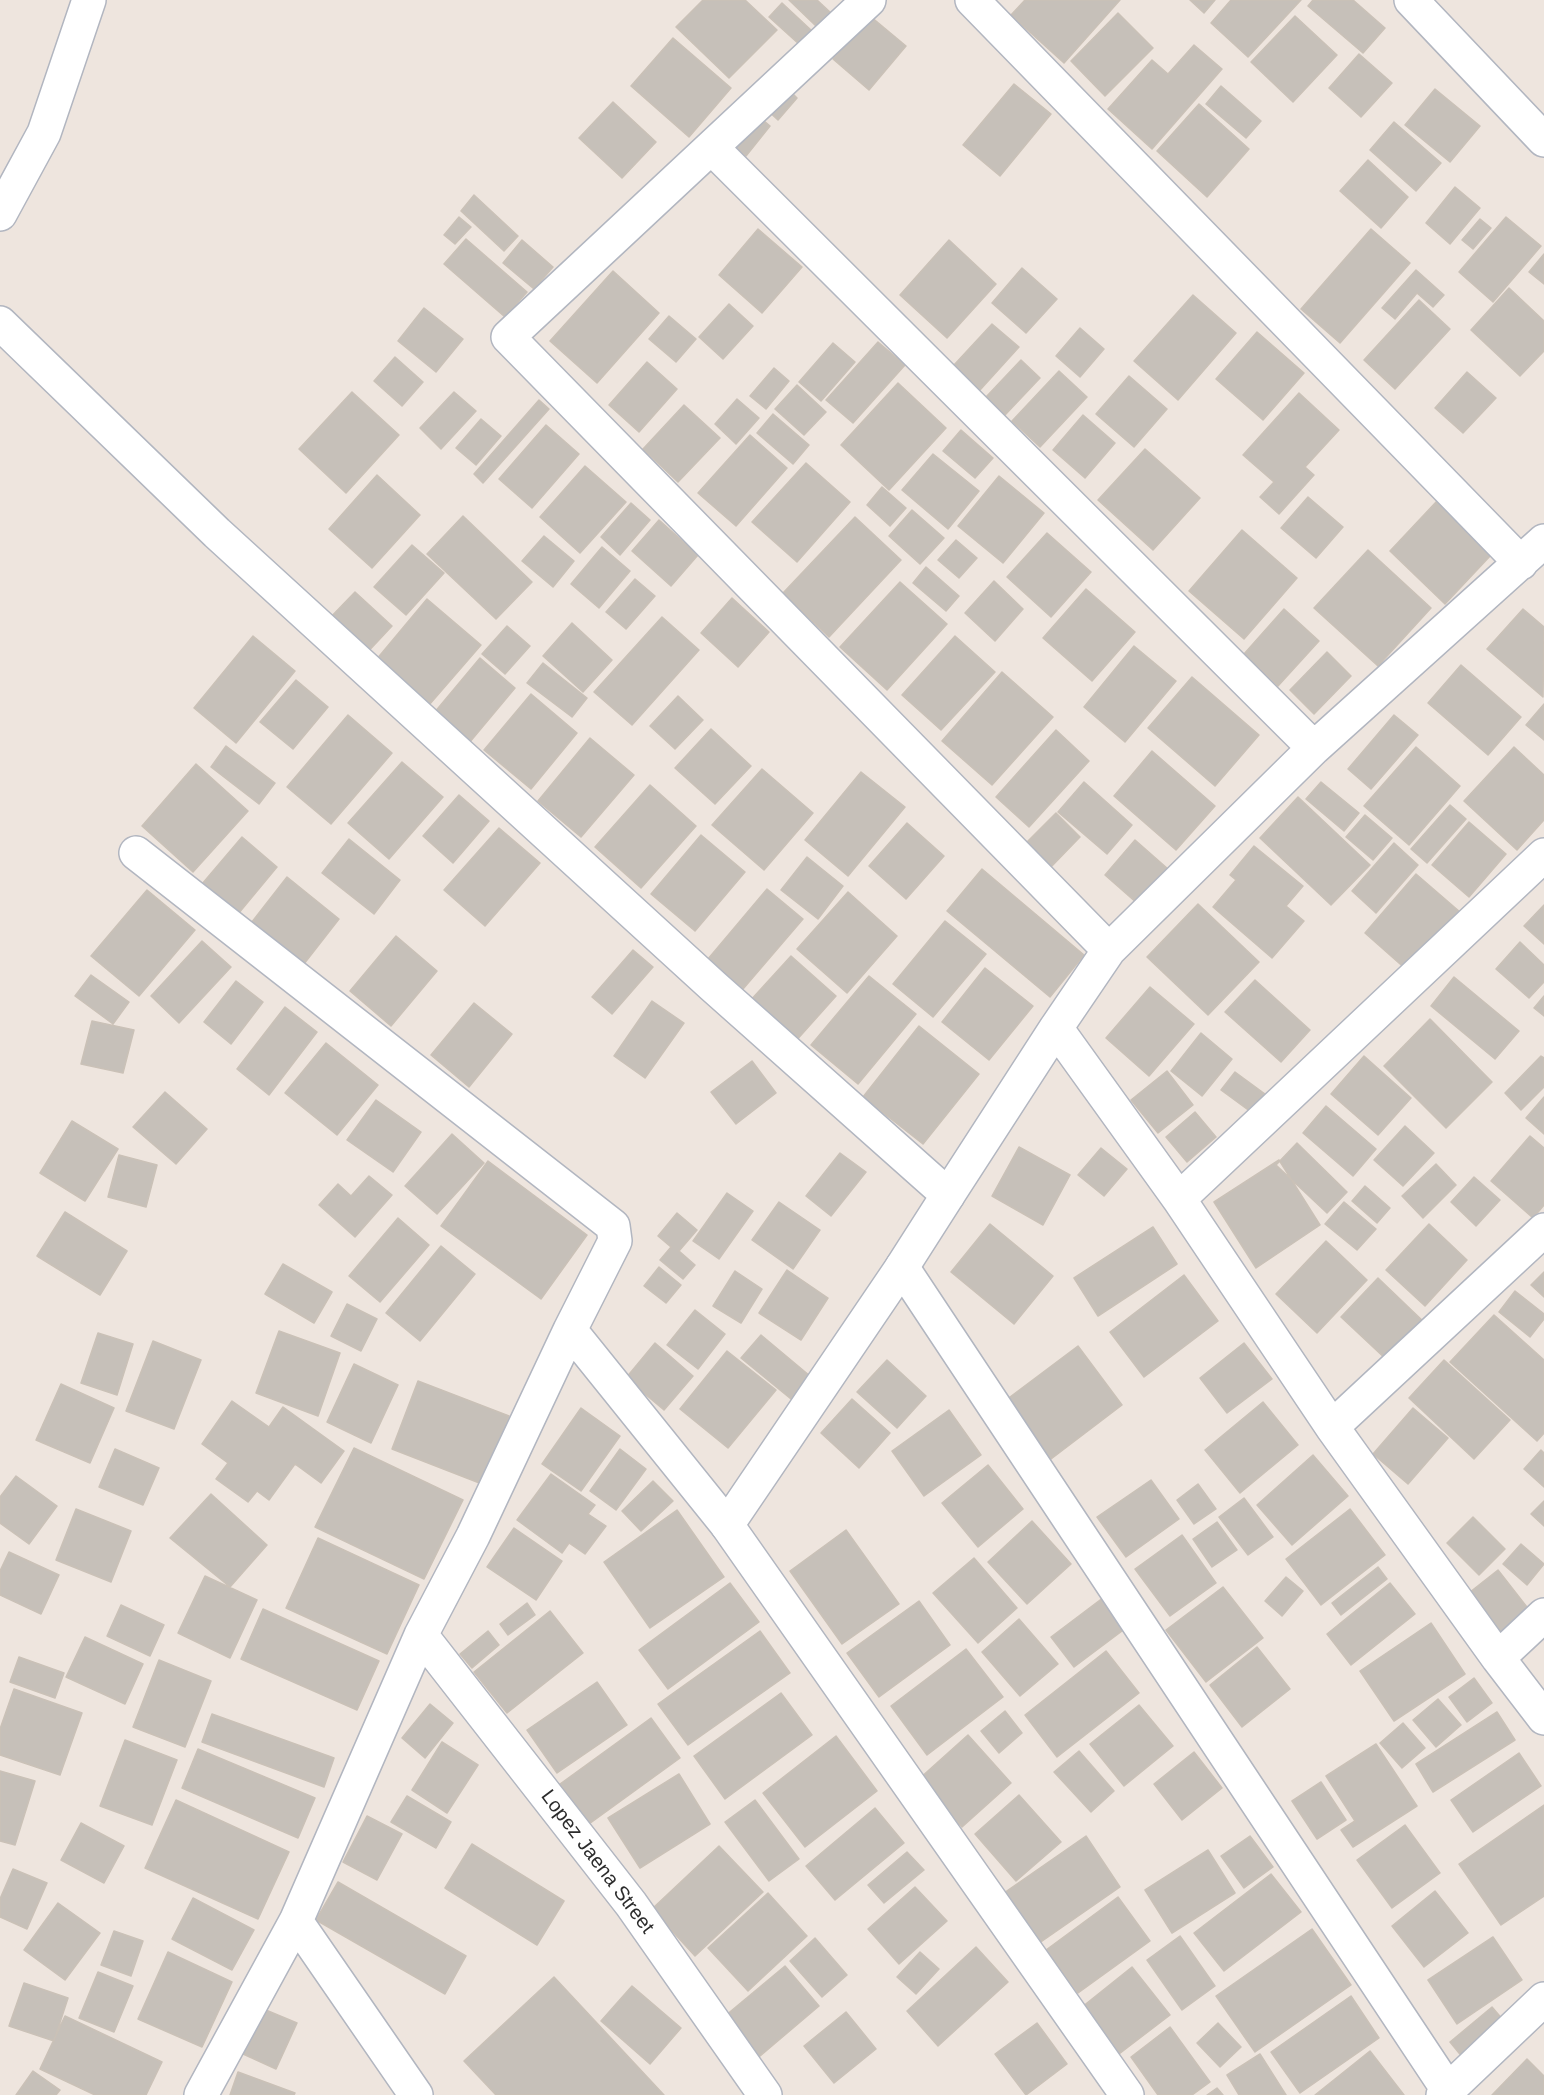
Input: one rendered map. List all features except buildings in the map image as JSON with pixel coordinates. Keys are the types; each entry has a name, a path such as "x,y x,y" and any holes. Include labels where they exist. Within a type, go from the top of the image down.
{"street":[{"path":"0,214 44,133 89,0"},
{"path":"869,0 508,337 1109,950"},
{"path":"972,0 1521,563"},
{"path":"1411,0 1544,140"},
{"path":"712,148 1314,748"},
{"path":"0,323 217,533 713,986 948,1195"},
{"path":"727,1525 902,1267 1109,950 1314,748 1544,541"},
{"path":"136,853 613,1226 615,1241 570,1330 473,1536 421,1635 296,1921 201,2095"},
{"path":"1179,1199 1544,855"},
{"path":"1056,1028 1179,1199 1332,1427 1498,1658 1544,1718"},
{"path":"1332,1427 1544,1230"},
{"path":"902,1267 1446,2093 1544,1999"},
{"path":"570,1330 727,1525 1127,2095"},
{"path":"1498,1658 1544,1615"},
{"name":"Lopez Jaena Street","path":"421,1635 631,1904 765,2095"},
{"path":"296,1921 416,2095"}]}
